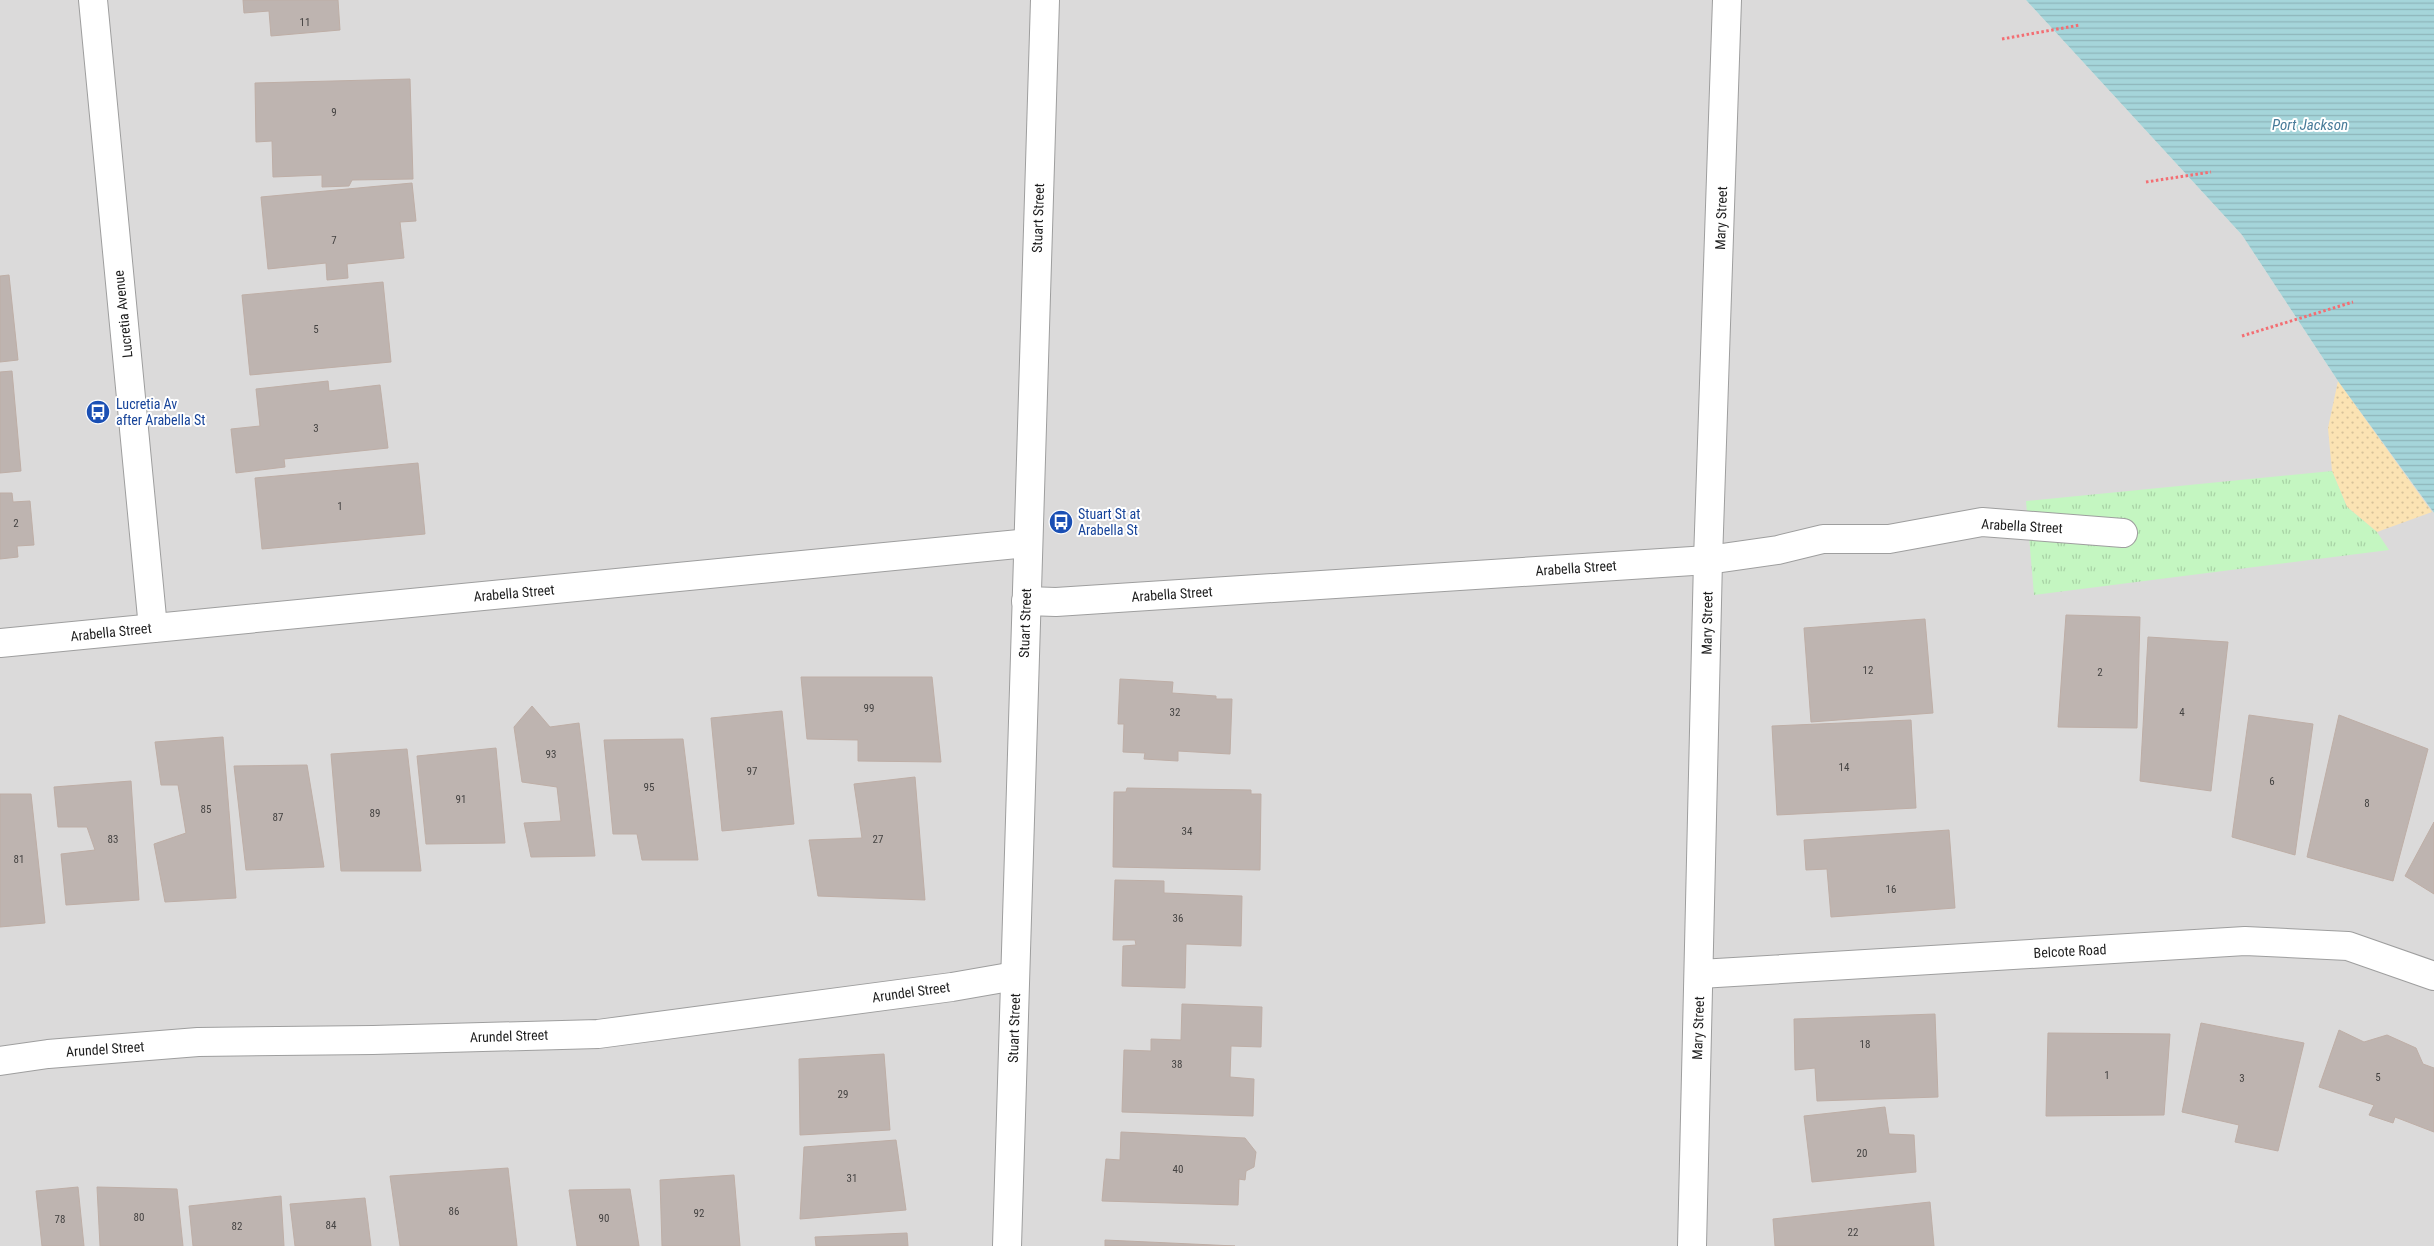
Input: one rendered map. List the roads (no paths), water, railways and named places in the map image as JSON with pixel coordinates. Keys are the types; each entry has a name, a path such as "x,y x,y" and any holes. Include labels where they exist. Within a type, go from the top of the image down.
{"street":[{"name":"Lucretia Avenue","path":"93,0 153,628"},
{"name":"Stuart Street","path":"1007,1246 1045,0"},
{"name":"Mary Street","path":"1692,1246 1700,974 1708,560 1727,0"},
{"name":"Arabella Street","path":"1026,601 1056,602 1708,560 1778,550 1822,539 1889,539 1982,522 2123,533"},
{"name":"Arabella Street","path":"0,643 1028,543"},
{"name":"Belcote Road","path":"1700,974 2245,941 2348,946 2434,976"},
{"name":"Arundel Street","path":"0,1061 48,1054 198,1042 598,1034 952,987 1015,976"}],"water":[{"name":"Port Jackson","path":"2026,0 2434,0 2434,513 2338,381 2242,235"}],"place":[{"name":"Lucretia Av after Arabella St","path":"98,412"},
{"name":"Stuart St at Arabella St","path":"1061,522"}]}
